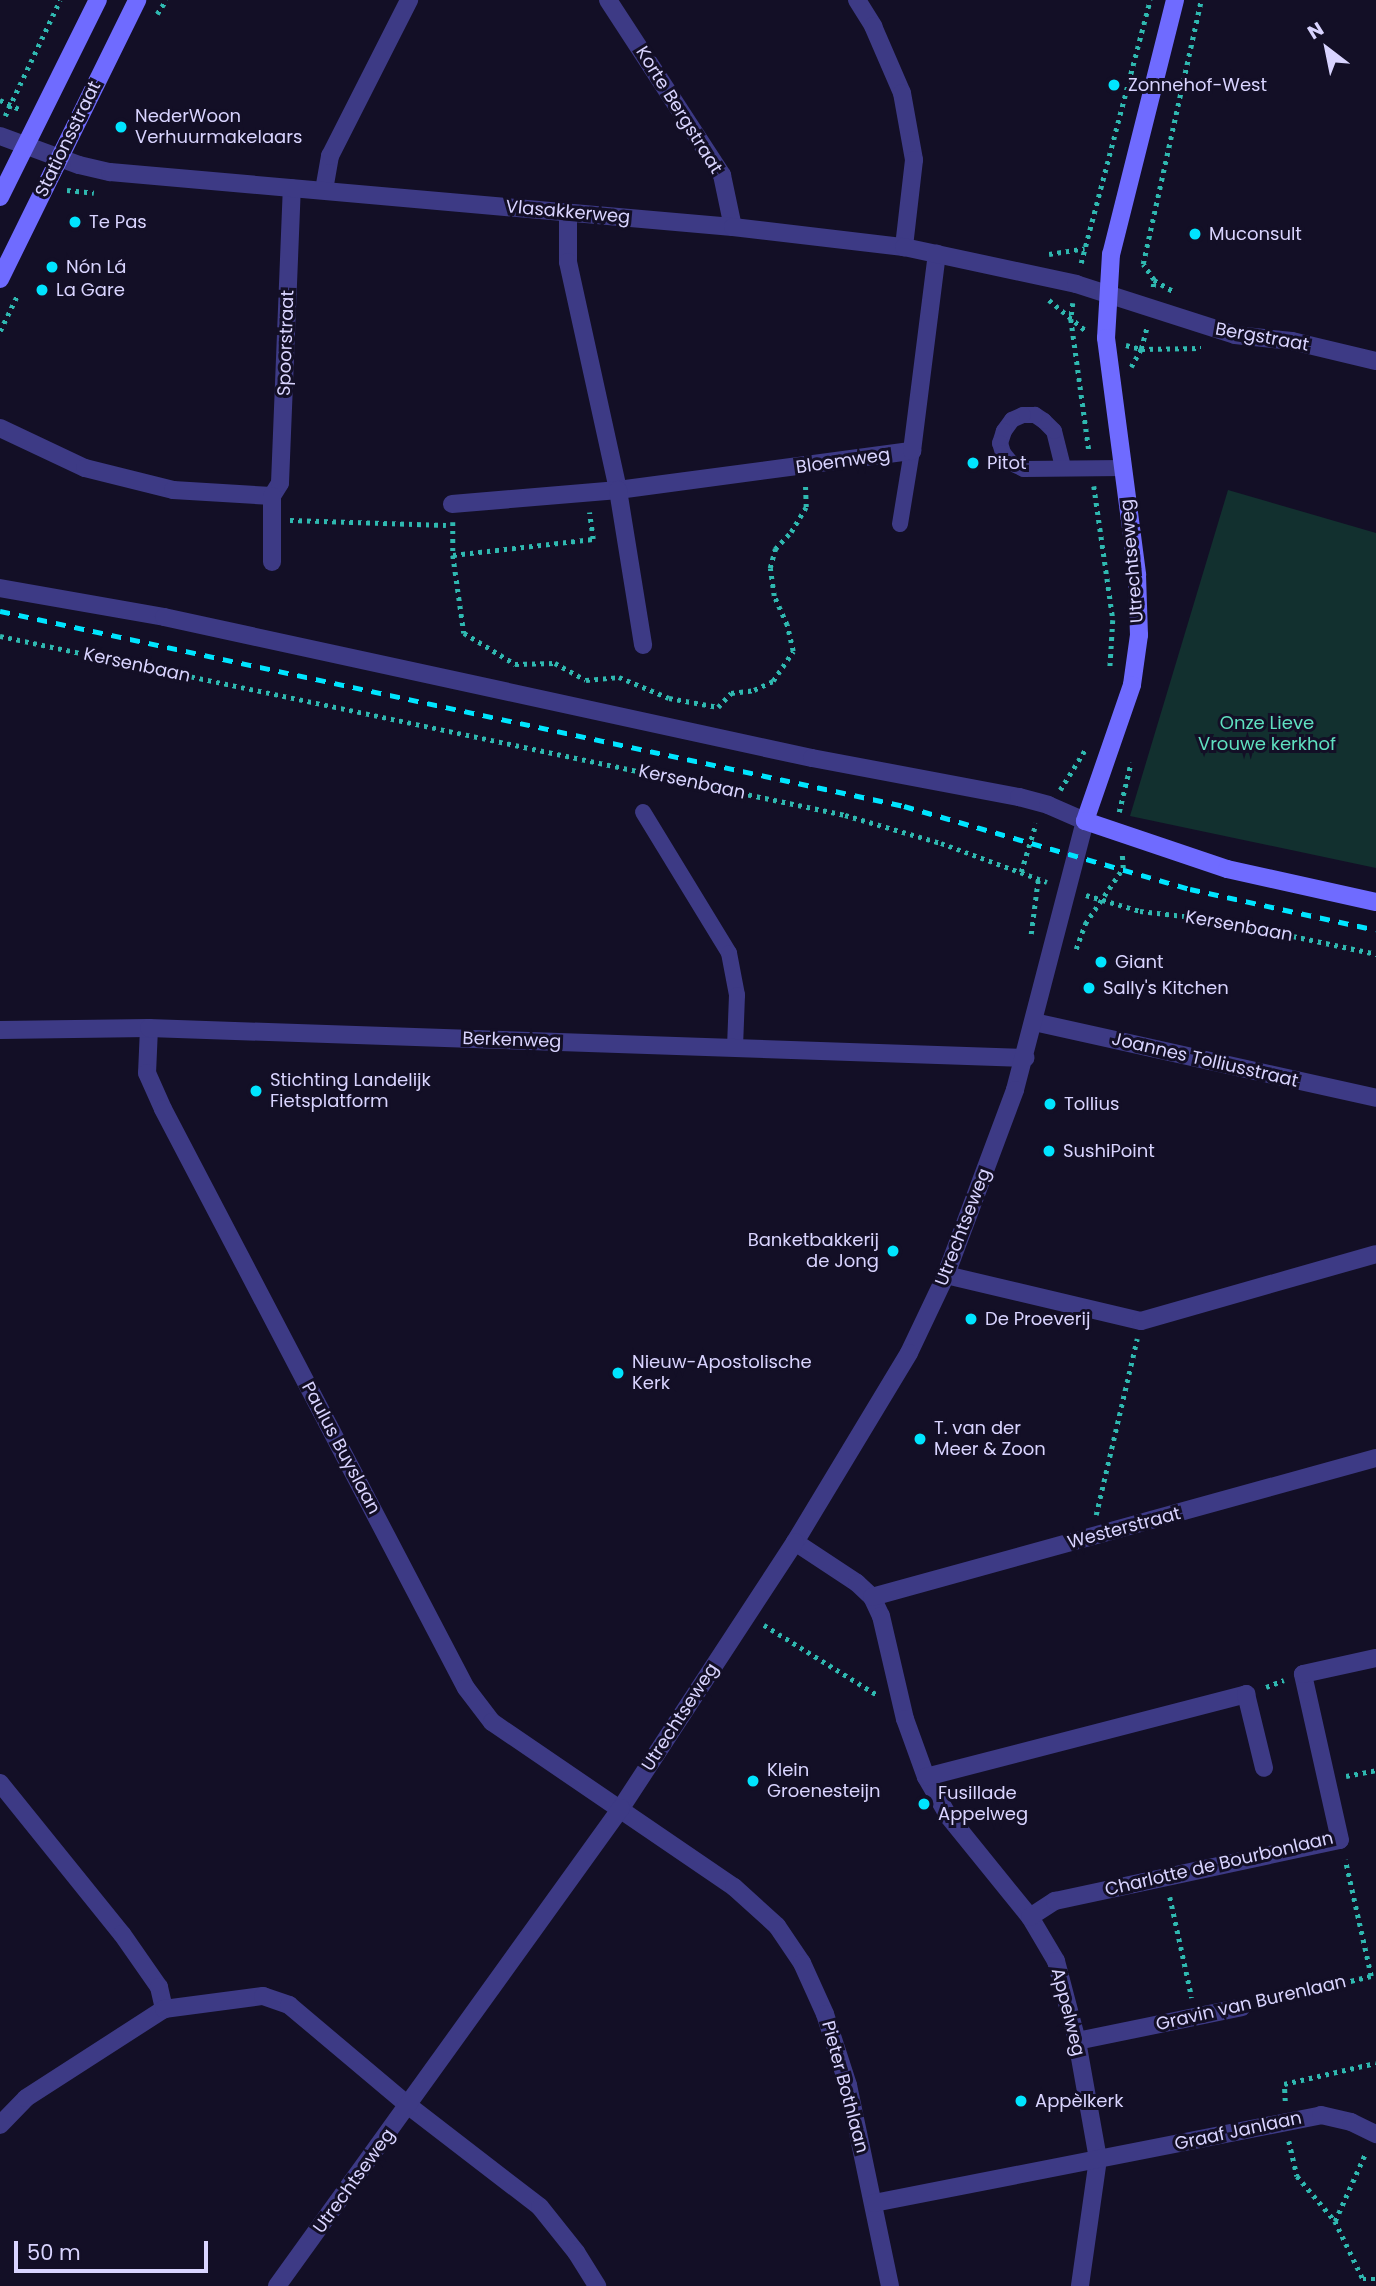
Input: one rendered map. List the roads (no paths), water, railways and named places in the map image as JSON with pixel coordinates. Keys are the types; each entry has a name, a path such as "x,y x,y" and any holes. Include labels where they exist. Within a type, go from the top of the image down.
{"main road":[{"name":"Stationsstraat","path":"0,197 98,0"},
{"name":"Stationsstraat","path":"0,279 137,0"},
{"name":"Utrechtseweg","path":"1085,821 1132,685 1139,635 1137,575 1106,338 1111,254 1175,0"},
{"path":"1085,821 1227,869 1376,902"}],"street":[{"path":"324,190 330,156 409,0"},
{"name":"Korte Bergstraat","path":"608,0 722,175 733,227"},
{"path":"856,0 873,26 902,93 914,160 904,247"},
{"name":"Vlasakkerweg","path":"0,136 59,158 110,172 733,227 904,247 1076,284 1110,295"},
{"name":"Spoorstraat","path":"272,562 272,496 280,483 292,188"},
{"path":"568,212 568,262 618,490 643,645"},
{"name":"Bloemweg","path":"452,504 618,490 912,451 937,254"},
{"name":"Bergstraat","path":"1110,295 1235,335 1293,341 1376,361"},
{"path":"0,428 85,468 173,490 272,496"},
{"path":"0,588 164,617 798,755 1048,805 1085,821"},
{"name":"Utrechtseweg","path":"277,2286 621,1808 795,1542 909,1353 946,1275 1024,1058 1085,821"},
{"name":"Joannes Tolliusstraat","path":"1034,1022 1376,1098"},
{"name":"Berkenweg","path":"0,1030 149,1028 1024,1058"},
{"name":"Paulus Buyslaan","path":"149,1028 146,1073 163,1109 467,1688 492,1722 621,1808"},
{"path":"946,1275 1141,1321 1376,1254"},
{"name":"Westerstraat","path":"872,1597 1376,1458"},
{"path":"795,1542 857,1583 872,1597"},
{"name":"Appelweg","path":"872,1597 881,1616 904,1712 926,1777 949,1817 1030,1917 1056,1961 1077,2041 1098,2159 1080,2286"},
{"name":"Charlotte de Bourbonlaan","path":"1030,1917 1055,1901 1340,1840 1303,1674 1376,1658"},
{"path":"926,1777 1246,1694 1264,1768"},
{"path":"0,1783 122,1934 159,1987 164,2008"},
{"name":"Pieter Bothlaan","path":"621,1808 734,1887 777,1926 802,1963 825,2014 848,2085 890,2286"},
{"path":"0,2125 26,2098 164,2008 263,1996 289,2005 409,2106 540,2207 576,2252 597,2286"},
{"name":"Gravin van Burenlaan","path":"1077,2041 1242,2007"},
{"name":"Graaf Janlaan","path":"874,2203 1321,2115 1351,2122 1375,2134"}],"lane":[{"path":"901,524 912,451"},
{"path":"1063,467 1123,468"},
{"path":"643,812 729,953 737,995 735,1048"}],"railway":[{"path":"0,611 904,806 1190,889 1376,930"}],"place":[{"name":"Zonnehof-West","path":"1114,85"},
{"name":"NederWoon Verhuurmakelaars","path":"121,127"},
{"name":"Te Pas","path":"75,222"},
{"name":"Muconsult","path":"1195,234"},
{"name":"Nón Lá","path":"52,267"},
{"name":"La Gare","path":"42,290"},
{"name":"Pitot","path":"973,463"},
{"name":"Giant","path":"1101,962"},
{"name":"Sally's Kitchen","path":"1089,988"},
{"name":"Stichting Landelijk Fietsplatform","path":"256,1091"},
{"name":"Tollius","path":"1050,1104"},
{"name":"SushiPoint","path":"1049,1151"},
{"name":"Banketbakkerij de Jong","path":"893,1251"},
{"name":"De Proeverij","path":"971,1319"},
{"name":"Nieuw-Apostolische Kerk","path":"618,1373"},
{"name":"T. van der Meer & Zoon","path":"920,1439"},
{"name":"Klein Groenesteijn","path":"753,1781"},
{"name":"Fusillade Appelweg","path":"924,1804"},
{"name":"Appèlkerk","path":"1021,2101"}],"park label":[{"name":"Onze Lieve Vrouwe kerkhof","path":"1267,734"}]}
